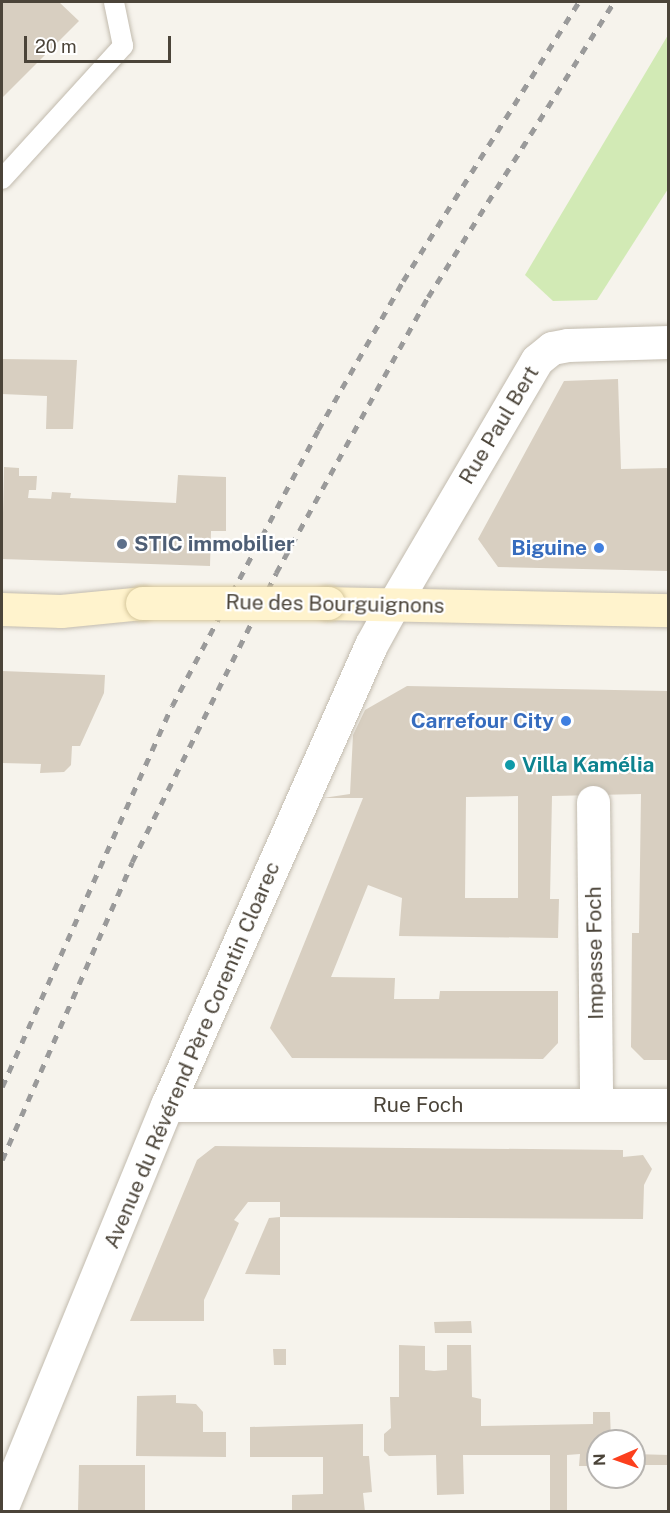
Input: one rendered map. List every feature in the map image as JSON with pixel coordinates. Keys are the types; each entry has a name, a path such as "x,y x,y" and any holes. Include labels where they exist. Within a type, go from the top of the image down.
{"main road":[{"name":"Rue des Bourguignons","path":"2,609 61,611 142,603 328,603 392,607 669,610"}],"street":[{"name":"Rue Paul Bert","path":"392,607 537,360 552,348 568,345 669,342"},
{"name":"Avenue du Révérend Père Corentin Cloarec","path":"2,1507 167,1105 371,645 392,607"},
{"name":"Impasse Foch","path":"593,802 596,1104"},
{"name":"Rue Foch","path":"167,1105 669,1105"}],"lane":[{"path":"2,179 123,46 114,2"}],"green space":[{"path":"668,35 668,189 597,300 553,301 525,275"}],"building":[{"path":"2,2 59,2 79,21 2,98"},
{"path":"2,359 77,360 73,429 46,429 47,396 2,394"},
{"path":"618,379 621,469 668,468 668,571 498,567 478,539 564,381"},
{"path":"4,467 19,468 19,476 37,476 36,490 29,490 28,498 51,499 52,492 71,493 70,498 176,503 178,475 226,477 226,531 211,531 210,566 2,559"},
{"path":"2,671 105,675 104,693 80,746 72,746 71,765 64,772 40,773 41,764 2,763"},
{"path":"407,686 668,691 668,1060 644,1060 631,1047 632,933 639,933 641,794 552,796 550,899 559,899 558,938 399,936 402,898 368,885 331,977 395,978 394,999 439,999 440,991 558,991 558,1043 543,1059 292,1058 270,1028 363,798 323,798 350,794 353,735 365,710","holes":["518,796 518,898 465,898 466,797"]},
{"path":"215,1146 623,1150 623,1157 643,1155 652,1169 644,1185 643,1219 280,1217 280,1202 248,1202 234,1220 239,1223 204,1300 204,1321 130,1321 197,1160"},
{"path":"280,1217 280,1275 245,1274 269,1218"},
{"path":"471,1321 472,1333 435,1333 434,1322"},
{"path":"399,1345 425,1346 425,1370 434,1371 447,1370 447,1345 471,1345 472,1397 481,1399 481,1426 593,1424 593,1412 610,1412 611,1429 586,1429 586,1466 579,1466 580,1454 567,1455 567,1512 550,1512 550,1455 463,1455 464,1494 437,1495 436,1455 389,1456 384,1451 384,1434 391,1428 390,1397 399,1397"},
{"path":"273,1349 286,1349 286,1365 274,1365"},
{"path":"176,1395 176,1403 196,1404 203,1412 203,1432 226,1432 226,1457 136,1456 137,1396"},
{"path":"363,1424 363,1456 369,1456 372,1492 363,1493 365,1512 292,1512 292,1495 323,1494 323,1457 250,1457 250,1427"},
{"path":"646,1454 668,1455 668,1465 646,1465"},
{"path":"79,1465 145,1465 145,1512 78,1512"}],"railway":[{"path":"2,1087 172,706 318,430 403,281 579,2"},
{"path":"2,1160 132,862 276,573 428,297 614,2"}],"place":[{"name":"STIC immobilier","path":"122,544"},
{"name":"Biguine","path":"599,548"},
{"name":"Carrefour City","path":"566,721"},
{"name":"Villa Kamélia","path":"510,765"}]}
